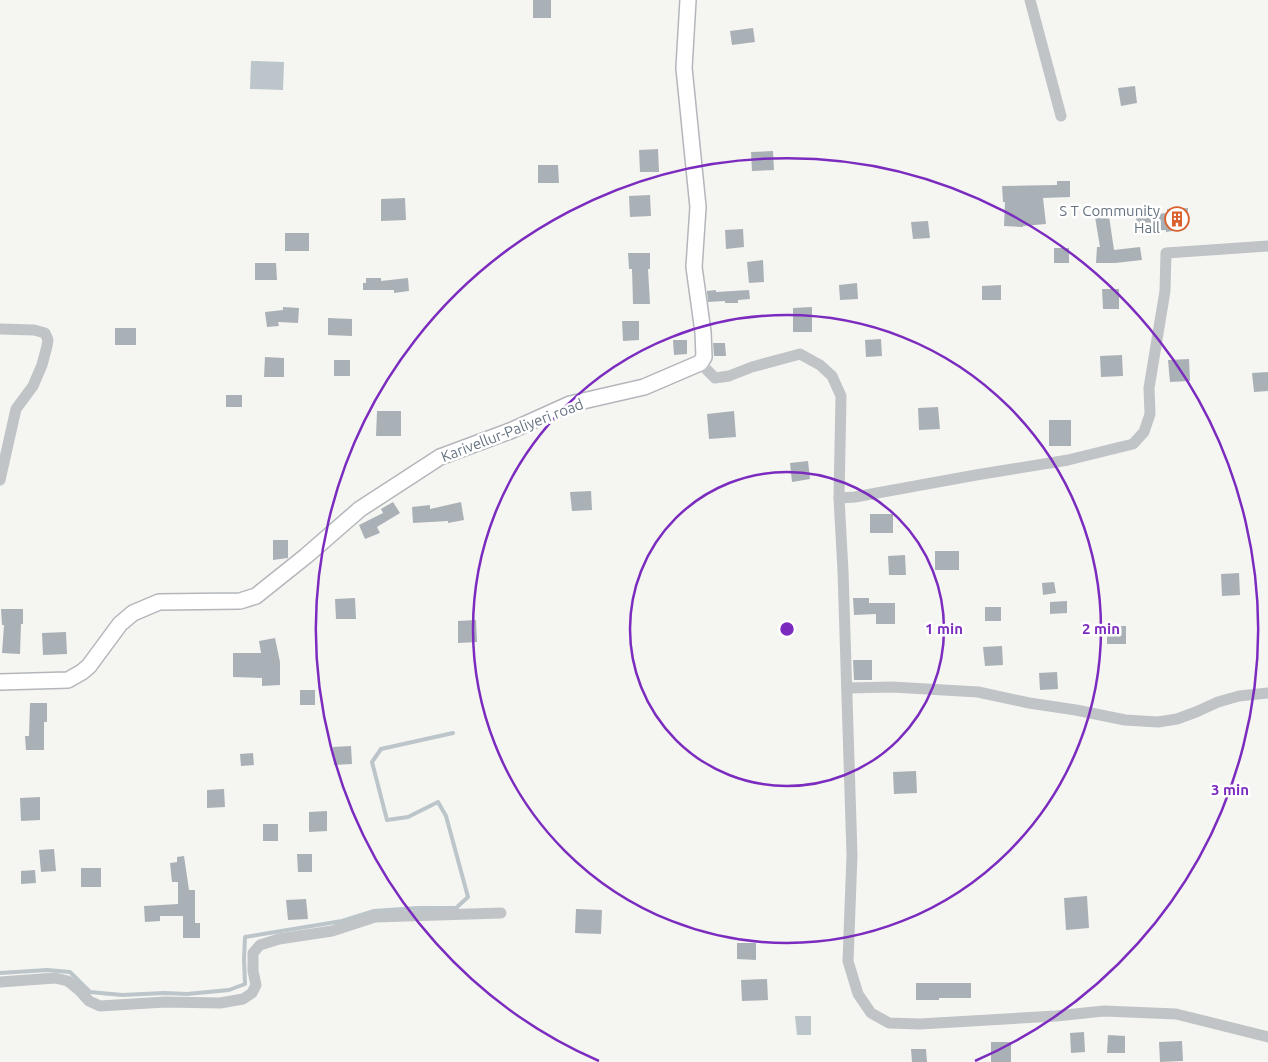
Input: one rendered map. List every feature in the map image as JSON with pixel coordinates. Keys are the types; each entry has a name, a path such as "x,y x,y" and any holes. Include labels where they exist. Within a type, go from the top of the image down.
{"main road":[{"path":"688,0 684,68 698,207 694,266 703,332 704,357 700,363"},
{"name":"Karivellur-Paliyeri road","path":"0,682 68,680 89,666 120,624 133,613 159,602 240,601 256,596 298,563 360,509 440,457 570,404 644,387 700,363"}],"street":[{"path":"1030,0 1061,116"},
{"path":"840,498 1068,460 1133,444 1144,432 1150,414 1149,388 1165,291 1166,253 1268,246"},
{"path":"0,329 34,330 45,334 48,340 38,376 16,409 0,480"},
{"path":"700,363 715,378 729,376 752,367 800,354 820,365 832,376 841,396 840,498 852,855 848,961 858,994 871,1013 889,1023 920,1024 1056,1016 1104,1011 1176,1014 1268,1037"},
{"path":"847,688 892,687 978,692 1125,720 1158,722 1177,719 1218,702 1239,696 1268,693"},
{"path":"0,982 55,978 68,981 89,1001 100,1006 165,1002 220,1003 243,999 252,993 256,985 253,971 253,954 260,945 280,939 332,931 375,917 501,913"}],"shaded area":[{"path":"251,61 284,62 283,90 250,89"},
{"path":"795,1016 811,1016 811,1035 797,1035"}],"building":[{"path":"533,0 551,0 551,18 533,18"},
{"path":"753,28 755,42 732,45 730,31"},
{"path":"1135,86 1137,103 1121,106 1118,88"},
{"path":"658,149 659,172 640,172 639,150"},
{"path":"773,151 774,170 752,171 751,152"},
{"path":"538,165 558,165 559,183 538,183"},
{"path":"1057,181 1070,181 1070,197 1043,198 1046,224 1023,227 1004,226 1005,202 1003,202 1002,186 1057,185"},
{"path":"650,195 651,216 630,217 629,196"},
{"path":"405,198 406,220 381,221 381,199"},
{"path":"1188,208 1186,229 1166,232 1166,230 1137,232 1136,216 1167,213 1167,209"},
{"path":"1109,216 1114,250 1140,247 1142,260 1096,263 1097,247 1100,247 1095,217"},
{"path":"928,221 930,238 913,239 911,222"},
{"path":"743,229 744,247 726,249 725,230"},
{"path":"285,233 309,233 309,251 285,251"},
{"path":"1054,248 1069,248 1069,263 1054,263"},
{"path":"628,253 650,253 650,269 648,269 650,304 633,304 632,269 629,269"},
{"path":"763,260 764,282 749,283 747,262"},
{"path":"255,263 276,263 277,280 255,280"},
{"path":"366,278 381,278 381,281 408,278 409,291 394,293 394,290 363,290 363,283 366,283"},
{"path":"857,283 858,299 840,300 839,285"},
{"path":"1001,285 1001,300 982,300 982,286"},
{"path":"1102,289 1119,289 1119,309 1103,309"},
{"path":"716,290 716,292 749,290 750,299 738,300 738,303 725,303 725,301 708,302 707,291"},
{"path":"283,307 299,308 298,323 278,322 279,326 267,327 265,312 283,310"},
{"path":"812,307 812,332 793,332 793,308"},
{"path":"328,318 352,319 352,336 328,335"},
{"path":"622,321 639,321 639,340 623,341"},
{"path":"115,328 136,328 136,345 115,345"},
{"path":"881,339 882,356 866,357 865,340"},
{"path":"673,340 687,340 687,354 674,355"},
{"path":"713,343 725,343 726,356 714,356"},
{"path":"1122,355 1123,376 1101,377 1100,356"},
{"path":"265,357 284,358 284,377 264,377"},
{"path":"1189,359 1190,381 1170,382 1168,360"},
{"path":"334,360 350,360 350,376 334,376"},
{"path":"1268,372 1268,391 1254,392 1252,373"},
{"path":"226,395 242,395 242,407 226,407"},
{"path":"938,407 940,429 919,430 918,408"},
{"path":"377,411 401,411 401,436 376,436"},
{"path":"734,411 736,437 709,439 707,414"},
{"path":"1049,420 1071,420 1071,446 1049,446"},
{"path":"808,461 810,479 792,482 790,463"},
{"path":"591,491 592,510 572,511 570,492"},
{"path":"393,502 400,513 377,527 380,533 365,539 359,525 383,513 381,509"},
{"path":"461,502 464,520 448,523 448,521 413,523 412,507 430,505 430,509"},
{"path":"870,514 893,514 893,533 870,533"},
{"path":"273,540 288,540 288,558 273,560"},
{"path":"935,551 959,551 959,570 935,570"},
{"path":"905,555 906,575 889,575 888,556"},
{"path":"1239,573 1240,595 1222,596 1221,574"},
{"path":"1054,582 1056,593 1043,595 1042,583"},
{"path":"355,598 356,619 336,619 335,599"},
{"path":"853,598 869,598 869,603 895,603 895,624 876,624 876,614 854,615"},
{"path":"1067,601 1067,613 1050,614 1050,602"},
{"path":"985,607 1001,607 1001,621 985,621"},
{"path":"1,609 23,609 20,654 2,653 4,625 2,625"},
{"path":"476,620 477,642 458,643 458,621"},
{"path":"1107,626 1126,626 1126,644 1107,644"},
{"path":"66,632 67,654 43,655 42,633"},
{"path":"275,638 280,662 280,685 262,686 262,678 233,677 233,653 261,653 259,641"},
{"path":"1002,646 1003,665 985,666 983,647"},
{"path":"853,660 872,660 872,680 854,680"},
{"path":"1057,672 1058,689 1040,690 1039,673"},
{"path":"300,690 315,690 315,705 300,705"},
{"path":"30,703 47,703 47,722 44,722 44,750 26,750 25,736 29,736"},
{"path":"351,746 352,764 334,765 333,747"},
{"path":"253,753 254,765 241,766 240,754"},
{"path":"916,771 917,793 894,794 893,772"},
{"path":"224,789 225,807 207,808 207,790"},
{"path":"40,797 40,820 21,821 20,798"},
{"path":"327,811 327,831 309,832 309,812"},
{"path":"263,824 278,824 278,841 263,841"},
{"path":"54,849 56,871 41,872 39,850"},
{"path":"297,854 312,854 312,872 298,872"},
{"path":"184,856 189,890 195,890 195,923 200,923 200,938 183,938 183,916 160,916 160,921 145,922 144,906 178,904 178,882 172,882 170,863 177,862 177,857"},
{"path":"81,868 101,868 101,887 81,887"},
{"path":"35,870 36,883 21,884 21,871"},
{"path":"1087,896 1089,928 1066,930 1064,898"},
{"path":"306,899 308,919 288,920 286,900"},
{"path":"576,909 602,910 601,934 575,933"},
{"path":"737,943 756,943 756,960 737,959"},
{"path":"767,979 768,1000 742,1001 741,980"},
{"path":"916,983 971,983 971,998 916,1000"},
{"path":"1084,1032 1085,1052 1071,1053 1070,1033"},
{"path":"1108,1035 1125,1036 1125,1053 1107,1053"},
{"path":"1182,1041 1183,1061 1160,1062 1159,1042"},
{"path":"991,1042 1011,1042 1011,1062 991,1062"},
{"path":"911,1049 926,1049 927,1062 912,1062"}],"waterway":[{"path":"0,973 47,970 70,972 90,992 122,995 187,994 229,990 245,984 245,937 342,921 374,911 456,908 468,897 446,816 438,802 408,817 387,820 372,762 381,749 453,733"}],"place":[{"name":"S T Community Hall","path":"1177,219"}]}
